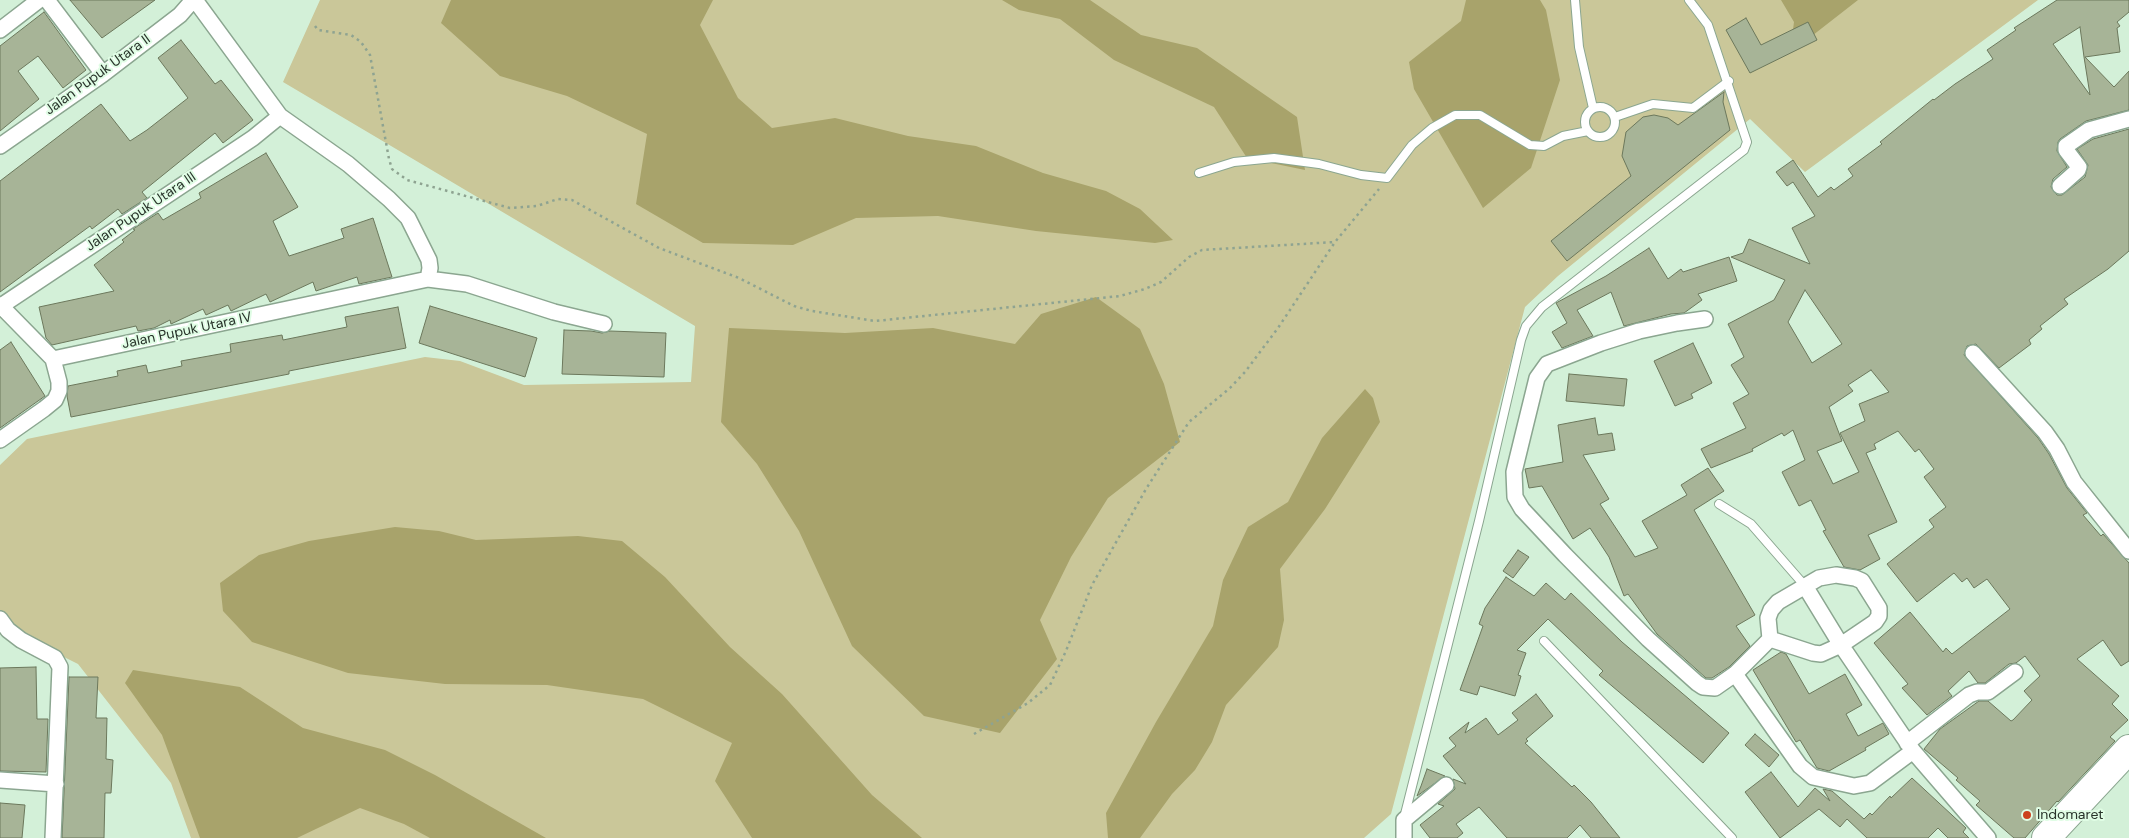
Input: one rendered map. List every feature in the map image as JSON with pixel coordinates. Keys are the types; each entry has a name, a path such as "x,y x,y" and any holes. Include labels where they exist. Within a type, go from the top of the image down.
{"highway":[{"path":"2046,838 2129,749"},
{"path":"2070,838 2129,775"}],"street":[{"path":"0,30 39,0"},
{"path":"47,0 104,74"},
{"path":"194,0 280,116 348,164 408,218 429,260 428,278 467,284 554,312 604,324"},
{"name":"Jalan Pupuk Utara II","path":"0,146 104,74 180,15 194,0"},
{"name":"Jalan Pupuk Utara III","path":"53,359 0,305 253,138 280,116"},
{"path":"2060,186 2079,167 2066,150 2066,146 2090,130 2129,119"},
{"name":"Jalan Pupuk Utara IV","path":"53,359 428,278"},
{"path":"1705,319 1639,331 1601,343 1547,364 1537,378 1514,472 1513,487 1515,497 1522,509 1559,549 1648,639 1703,687 1715,688 1735,674 1770,639"},
{"path":"1973,353 2049,436 2074,482 2129,551"},
{"path":"0,440 55,400 59,391 59,382 53,359"},
{"path":"1836,575 1862,581 1879,608 1879,616 1875,622 1826,652 1816,654 1770,639 1768,618 1771,610 1778,602 1819,578 1836,575"},
{"path":"1805,586 1841,644 1910,747 1988,838"},
{"path":"0,619 8,630 21,640 55,658 60,667 53,838"},
{"path":"1735,674 1800,766 1813,778 1854,786 1870,783 1969,696 1977,692 1988,692 2014,672"},
{"path":"0,780 56,784"},
{"path":"1404,838 1404,820 1446,785"}],"lane":[{"path":"1575,0 1579,47 1593,108"},
{"path":"1404,820 1526,326 1542,307 1744,150 1747,142 1708,25 1688,0"},
{"path":"1615,117 1653,104 1694,108 1728,81"},
{"path":"1602,107 1610,110 1615,117 1614,129 1604,137 1592,135 1588,131 1585,118 1593,108 1602,107"},
{"path":"1199,173 1234,162 1274,158 1319,164 1361,175 1387,178 1412,145 1432,128 1455,115 1480,115 1530,145 1544,146 1564,136 1588,131"},
{"path":"1720,504 1751,524 1805,586"},
{"path":"1544,641 1732,838"}],"path":[{"path":"315,26 318,30 351,35 361,42 370,54 389,159 392,169 407,180 510,208 537,206 558,200 572,200 660,248 738,278 794,306 812,311 875,321 1120,296 1145,290 1161,282 1189,257 1202,250 1335,242"},
{"path":"974,734 1028,703 1050,685 1066,651 1092,585 1146,489 1189,422 1230,388 1245,372 1278,328 1335,242 1387,178"}],"shaded area":[{"path":"320,0 2038,0 1805,172 1750,119 1558,276 1525,307 1391,814 1364,838 191,838 171,783 78,664 0,625 0,465 27,439 425,357 460,361 524,385 691,382 695,326 283,82"},
{"path":"451,0 713,0 700,25 738,98 772,128 835,118 908,136 976,146 1043,173 1106,191 1140,209 1173,240 1155,243 1036,231 938,216 856,218 793,245 703,243 636,204 647,134 567,96 500,76 441,23"},
{"path":"1002,0 1090,0 1141,35 1197,48 1297,117 1305,170 1247,158 1214,107 1114,60 1060,19 1019,10"},
{"path":"1466,0 1540,0 1546,10 1560,80 1531,168 1483,208 1414,89 1409,62 1461,21"},
{"path":"1781,0 1858,0 1790,53 1794,22"},
{"path":"1096,297 1140,329 1164,384 1180,442 1108,498 1071,557 1040,620 1057,659 1000,733 924,716 852,646 799,531 757,464 721,422 729,328 845,333 933,328 1015,344 1041,314"},
{"path":"1365,389 1373,398 1380,422 1325,509 1280,569 1284,620 1278,647 1226,705 1212,742 1195,770 1172,794 1140,838 1108,838 1106,813 1156,722 1213,626 1223,580 1248,527 1288,502 1322,438"},
{"path":"395,527 439,531 476,540 578,536 622,541 665,577 730,647 782,694 872,795 922,838 752,838 715,781 732,743 643,699 547,685 445,684 348,673 252,642 223,611 220,583 259,555 309,541"},
{"path":"133,670 240,687 303,728 385,750 435,775 546,838 430,838 404,824 360,808 297,838 200,838 162,735 125,683"}],"building":[{"path":"70,0 155,0 102,38"},
{"path":"2057,0 2129,0 2129,12 2117,22 2120,26 2117,28 2120,52 2085,57 2114,87 2129,71 2129,110 2086,121 2060,139 2057,151 2067,167 2053,179 2051,187 2057,195 2062,195 2085,177 2088,165 2077,149 2093,139 2129,129 2129,251 2108,269 2064,299 2068,304 2040,326 2042,329 2029,340 2031,344 1999,368 1976,344 1967,346 1964,355 2038,438 2067,488 2087,513 2083,515 2101,536 2103,534 2129,563 2129,661 2121,666 2103,640 2077,659 2119,696 2112,704 2128,720 2110,737 2115,741 2057,801 2025,838 2014,838 1976,805 1980,801 1956,780 1958,778 1924,749 1940,729 1979,701 1988,701 2011,721 2013,720 2032,700 2024,691 2040,676 2025,656 2016,663 2009,664 1985,683 1978,683 1969,671 1948,691 1952,696 1927,715 1902,688 1908,684 1874,643 1910,612 1943,652 1946,648 1952,654 2010,609 1987,579 1974,588 1967,578 1962,582 1954,573 1917,602 1887,564 1934,527 1929,520 1946,507 1924,477 1934,469 1919,449 1915,452 1898,431 1874,444 1876,449 1866,453 1897,522 1868,535 1880,559 1860,570 1844,567 1823,531 1826,530 1811,500 1799,506 1782,472 1805,460 1793,430 1784,436 1782,433 1752,449 1753,451 1711,468 1701,449 1746,428 1733,403 1749,394 1731,365 1744,357 1728,324 1774,300 1785,280 1731,257 1743,253 1749,239 1810,264 1792,228 1815,216 1793,182 1787,186 1776,172 1793,160 1818,197 1831,187 1834,190 1853,176 1848,169 1882,144 1880,142 1933,99 1993,59 1987,50 2016,30 2014,28","holes":["2080,27 2084,57 2090,95 2053,44","1805,290 1842,344 1812,363 1788,322","1871,370 1889,392 1859,404 1865,421 1840,433 1859,472 1833,484 1817,451 1842,441 1829,407 1853,391 1848,385"]},
{"path":"44,12 86,70 63,88 38,56 18,71 39,99 0,131 0,46"},
{"path":"1746,18 1761,45 1808,22 1817,40 1750,73 1726,30"},
{"path":"181,40 215,84 221,80 253,120 223,143 215,133 142,192 147,198 122,214 118,209 92,229 90,226 0,292 0,181 101,104 130,141 147,130 188,98 158,58"},
{"path":"1724,92 1723,102 1730,130 1567,261 1551,241 1631,176 1622,156 1626,132 1643,117 1654,115 1668,118 1678,125"},
{"path":"266,153 298,207 273,221 289,256 344,238 341,229 373,218 392,277 359,284 357,277 316,291 313,282 270,302 266,294 231,311 228,305 206,315 203,309 171,324 170,320 154,328 138,331 136,326 52,345 46,338 39,307 114,291 94,265 124,242 122,240 135,230 133,229 158,213 163,220 201,198 199,193"},
{"path":"1649,248 1668,279 1681,269 1683,272 1729,257 1737,281 1698,294 1702,300 1684,313 1671,314 1624,326 1611,292 1577,310 1593,336 1562,348 1552,332 1567,323 1556,303 1606,276"},
{"path":"430,306 537,338 525,377 419,343"},
{"path":"398,307 406,348 289,371 289,374 71,417 67,396 68,386 118,376 117,371 146,365 148,373 182,366 181,361 231,352 230,344 282,335 283,340 347,327 345,317"},
{"path":"564,330 602,333 610,331 666,333 664,377 562,374"},
{"path":"11,342 45,396 0,428 0,350"},
{"path":"1693,343 1712,383 1691,394 1693,398 1675,406 1654,361"},
{"path":"1569,374 1627,379 1624,406 1566,401"},
{"path":"1595,418 1598,435 1612,433 1615,450 1583,455 1609,499 1600,504 1635,557 1658,548 1642,521 1687,495 1681,485 1708,468 1724,491 1694,510 1755,615 1736,626 1750,646 1729,667 1712,678 1706,678 1657,634 1628,594 1624,596 1609,557 1590,528 1573,539 1542,486 1529,488 1525,469 1563,462 1558,425"},
{"path":"1518,550 1529,557 1513,578 1503,571"},
{"path":"1506,577 1534,596 1546,583 1565,600 1571,593 1622,642 1729,733 1703,763 1599,675 1603,671 1548,619 1517,650 1526,653 1518,675 1521,676 1515,696 1480,686 1477,695 1460,690 1483,626 1479,624 1485,608"},
{"path":"1781,652 1786,654 1809,694 1845,674 1862,705 1846,714 1858,736 1883,723 1889,734 1865,748 1866,750 1829,771 1817,768 1800,740 1796,742 1753,670"},
{"path":"36,667 37,719 48,719 46,772 0,771 0,668"},
{"path":"69,677 98,677 96,718 107,718 106,759 113,760 111,793 105,793 104,838 62,838"},
{"path":"1536,694 1553,716 1526,739 1528,741 1525,743 1591,802 1620,838 1591,838 1580,825 1567,838 1507,838 1479,807 1456,824 1463,833 1457,838 1430,838 1420,825 1444,806 1438,804 1455,789 1453,779 1466,784 1443,756 1456,746 1449,738 1469,722 1465,733 1486,718 1498,735 1518,720 1512,713"},
{"path":"1755,734 1779,755 1769,767 1745,745"},
{"path":"1427,769 1445,776 1417,796 1421,786"},
{"path":"1771,772 1798,807 1815,788 1830,801 1823,789 1832,791 1864,819 1870,813 1872,815 1890,796 1891,798 1912,778 1966,828 1963,832 1969,838 1948,838 1938,828 1928,838 1867,838 1847,819 1840,827 1819,809 1780,838 1745,792"},
{"path":"0,803 25,805 22,838 0,838"}],"place":[{"name":"Indomaret","path":"2027,815"}]}
